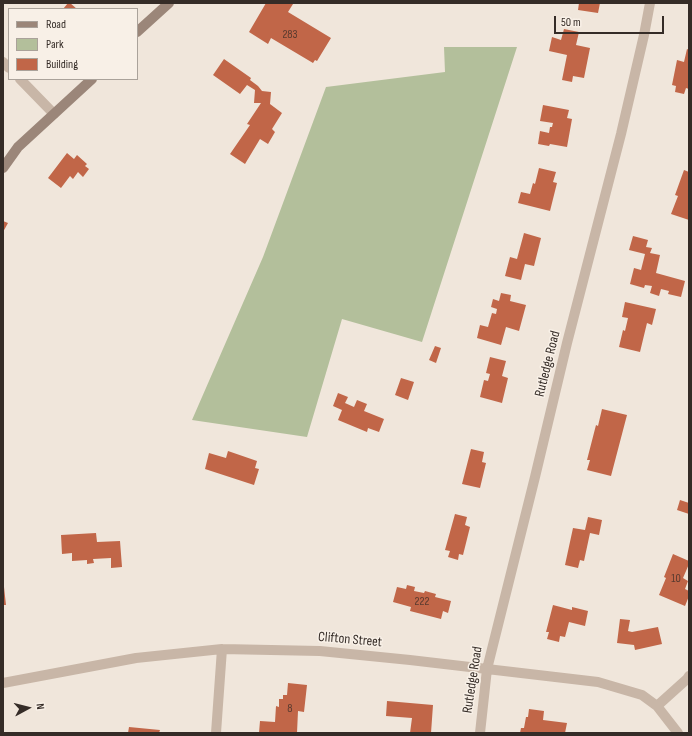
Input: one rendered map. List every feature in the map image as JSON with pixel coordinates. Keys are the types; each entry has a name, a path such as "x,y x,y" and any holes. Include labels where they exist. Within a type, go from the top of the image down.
{"main road":[{"path":"138,31 169,3"},
{"path":"3,168 18,148 91,80"}],"street":[{"name":"Rutledge Road","path":"480,733 486,670 534,484 567,343 644,35 650,3"},
{"path":"21,80 54,114"},
{"name":"Clifton Street","path":"3,683 136,658 222,650 320,651 598,682 642,695 656,706 678,733"},
{"path":"216,733 222,650"},
{"path":"656,706 689,676"}],"green space":[{"path":"444,47 517,47 422,342 342,319 307,437 192,420 263,257 326,87 445,72"}],"building":[{"path":"68,3 70,3 76,8 64,8"},
{"path":"266,3 293,4 288,12 331,38 317,61 315,60 313,63 271,38 268,44 249,32"},
{"path":"579,3 600,3 598,13 578,10"},
{"path":"564,29 579,32 576,45 590,48 584,78 573,76 572,82 562,80 567,55 549,51 552,37 561,40"},
{"path":"687,49 689,50 689,89 686,88 684,94 675,92 676,86 672,85 677,60 684,62"},
{"path":"224,59 251,78 250,80 262,91 271,92 270,104 282,113 272,129 275,132 268,144 260,139 245,164 230,154 250,125 247,124 261,103 254,103 255,90 247,85 240,94 213,75"},
{"path":"543,105 569,110 567,118 572,119 567,147 550,144 549,146 538,144 540,131 549,133 550,127 552,127 553,123 540,121"},
{"path":"67,153 74,159 77,155 87,164 85,166 89,169 83,177 78,172 73,179 70,176 61,188 48,178"},
{"path":"539,168 556,172 553,182 557,183 550,211 518,203 521,192 530,194 533,183 535,184"},
{"path":"684,170 689,172 689,220 671,214 678,196 675,195"},
{"path":"3,221 8,223 3,232"},
{"path":"524,233 541,238 534,266 525,264 521,280 505,276 510,257 517,259"},
{"path":"633,236 648,240 646,247 652,248 650,253 660,255 656,273 685,281 681,297 668,294 669,291 661,289 659,296 650,293 652,286 645,285 644,288 630,284 634,268 641,270 645,254 629,250"},
{"path":"501,293 511,295 510,301 526,305 519,331 506,327 501,345 477,338 480,325 488,327 492,313 496,314 497,309 491,307 493,299 499,301"},
{"path":"625,302 656,309 652,325 647,323 640,352 619,347 623,330 625,331 628,318 622,317"},
{"path":"435,346 441,348 436,363 429,360"},
{"path":"490,357 506,361 502,376 508,378 502,403 480,397 484,380 488,381 490,374 486,373"},
{"path":"401,378 414,382 408,400 395,395"},
{"path":"338,393 348,397 345,403 354,407 357,400 367,404 364,411 384,419 379,432 368,428 367,432 338,420 342,410 333,406"},
{"path":"602,409 627,415 611,476 587,470 590,460 587,460 596,425 598,426"},
{"path":"471,449 484,452 482,462 486,463 480,488 462,484"},
{"path":"228,451 257,461 255,468 259,469 254,485 205,469 209,453 226,458"},
{"path":"680,500 689,503 689,514 677,510"},
{"path":"455,514 467,517 465,525 470,527 463,555 459,554 458,560 448,557 450,551 445,550"},
{"path":"588,517 602,520 599,535 590,533 584,561 580,560 578,568 565,565 573,528 585,530"},
{"path":"96,533 97,542 120,541 122,567 111,568 111,558 93,559 94,563 87,564 87,560 72,561 72,553 62,554 61,535"},
{"path":"673,554 689,561 683,578 688,581 685,589 689,591 689,596 685,606 659,595"},
{"path":"407,585 415,587 414,591 424,593 425,591 436,594 435,597 451,601 448,613 443,611 441,619 410,611 411,607 393,602 397,587 406,589"},
{"path":"4,587 6,605 3,605"},
{"path":"553,605 572,610 572,607 588,611 585,626 569,622 565,637 560,636 559,642 547,639 549,632 546,632"},
{"path":"620,619 630,620 628,631 632,632 658,627 662,644 635,650 634,645 617,643"},
{"path":"288,683 307,685 304,712 298,711 297,733 259,733 260,721 275,722 276,706 279,707 279,699 283,699 283,695 287,695"},
{"path":"387,701 433,705 431,733 410,733 412,718 386,716"},
{"path":"529,709 544,711 543,720 567,723 565,733 520,733 521,728 524,728"},
{"path":"129,727 160,730 159,733 128,733"}]}
